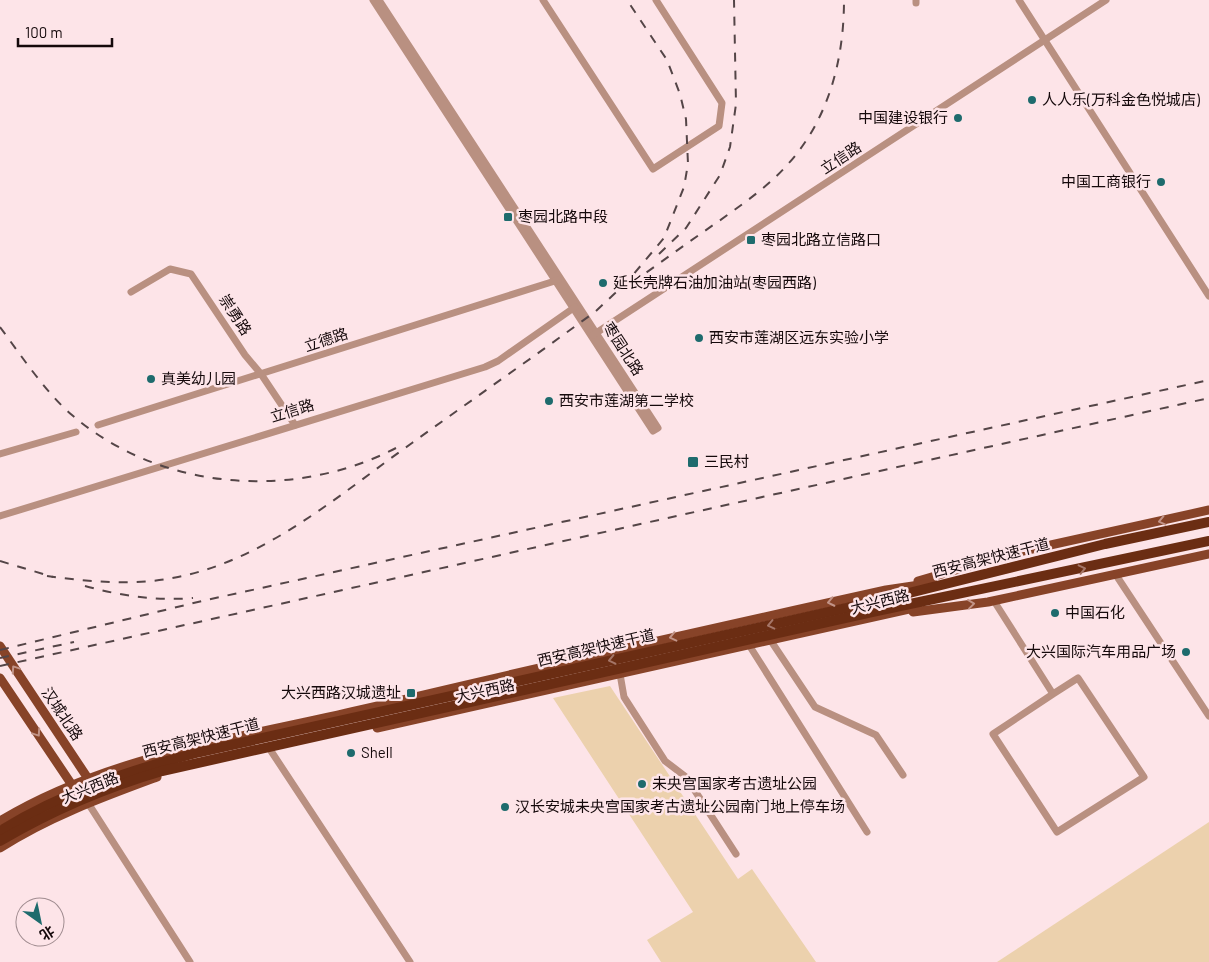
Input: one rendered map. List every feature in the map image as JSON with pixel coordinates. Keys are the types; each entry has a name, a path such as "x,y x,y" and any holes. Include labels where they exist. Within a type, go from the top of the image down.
{"highway":[{"name":"西安高架快速干道","path":"0,841 30,823 83,798 162,771 870,607 983,575 1138,537 1209,522"},
{"name":"西安高架快速干道","path":"0,831 69,795 160,762 870,607 986,588 1209,541"}],"main road":[{"path":"886,590 1014,553 1209,510"},
{"path":"888,615 994,601 1209,554"},
{"name":"大兴西路","path":"0,821 87,777 163,754 586,656 886,590 983,575"},
{"name":"大兴西路","path":"0,848 50,820 100,798 157,777 888,615 986,588"},
{"name":"汉城北路","path":"0,646 100,798"},
{"path":"0,678 71,785 88,803"}],"street":[{"name":"枣园北路","path":"372,0 558,280"},
{"name":"枣园北路","path":"379,0 575,307 658,428 653,431 594,335"},
{"path":"543,0 653,169 719,126 722,103 656,0"},
{"path":"1019,0 1209,296"},
{"name":"立信路","path":"594,335 1106,0"},
{"name":"崇勇路","path":"131,292 170,269 192,274 245,355 261,374 295,425"},
{"name":"立德路","path":"98,425 558,280"},
{"name":"立信路","path":"0,516 498,362 575,307"},
{"path":"0,454 76,432"},
{"path":"1116,575 1209,716"},
{"path":"994,601 1053,694"},
{"path":"771,640 815,707 876,734 903,775"},
{"path":"748,645 868,832"},
{"path":"620,674 624,697 629,705 666,761 686,777 736,854"},
{"path":"1078,678 1144,777 1057,832 993,734 1053,694 1078,678"},
{"path":"271,751 410,962"},
{"path":"88,803 190,962"}],"shaded area":[{"name":"未央宫国家考古遗址公园","path":"610,686 738,879 752,869 816,962 661,962 647,940 693,912 553,698"},
{"path":"1209,822 1209,962 997,962"}],"railway":[{"path":"47,576 112,582 162,580 211,568 242,556 272,540 330,503 596,311 627,282 664,238 684,187 688,164 686,119 680,94 667,60 627,0"},
{"path":"659,254 686,228 720,175 730,147 736,104 734,0"},
{"path":"632,283 756,194 789,163 803,145 814,127 832,87 841,44 844,0"},
{"path":"0,327 43,385 72,415 107,440 145,460 186,473 229,480 272,481 315,476 356,465 396,448"},
{"path":"0,650 202,601 1209,380"},
{"path":"0,666 1209,398"},
{"path":"0,561 53,577"},
{"path":"85,586 139,597 193,598"},
{"path":"0,658 74,642"}],"place":[{"name":"人人乐(万科金色悦城店)","path":"1032,100"},
{"name":"中国建设银行","path":"958,118"},
{"name":"中国工商银行","path":"1161,182"},
{"name":"枣园北路中段","path":"508,217"},
{"name":"枣园北路立信路口","path":"751,240"},
{"name":"延长壳牌石油加油站(枣园西路)","path":"603,283"},
{"name":"西安市莲湖区远东实验小学","path":"699,338"},
{"name":"真美幼儿园","path":"151,379"},
{"name":"西安市莲湖第二学校","path":"549,401"},
{"name":"三民村","path":"693,462"},
{"name":"中国石化","path":"1055,613"},
{"name":"大兴国际汽车用品广场","path":"1186,652"},
{"name":"大兴西路汉城遗址","path":"411,693"},
{"name":"Shell","path":"351,753"},
{"name":"未央宫国家考古遗址公园","path":"642,784"},
{"name":"汉长安城未央宫国家考古遗址公园南门地上停车场","path":"505,807"}]}
